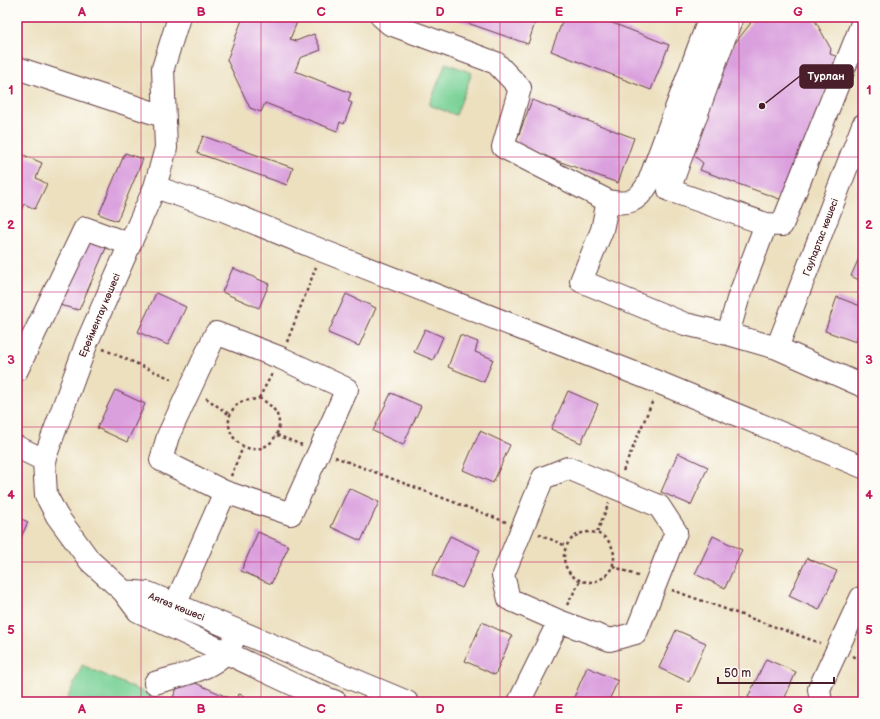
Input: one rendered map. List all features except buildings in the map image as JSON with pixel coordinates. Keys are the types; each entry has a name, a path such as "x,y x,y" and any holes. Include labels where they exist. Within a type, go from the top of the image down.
{"street":[{"name":"Ерейментау көшесі","path":"123,592 90,561 57,516 46,495 44,460 87,342 129,244 156,187 166,148 163,116 163,68 179,17"},
{"path":"382,17 390,24 496,63 520,88 503,147 608,201 621,204 633,201 642,194 648,184 710,17"},
{"path":"732,17 669,190 766,224 782,224 863,21"},
{"path":"17,68 163,116"},
{"name":"Гауhартас көшесі","path":"777,348 863,125"},
{"path":"156,187 223,210 323,251 660,383 863,467"},
{"path":"608,201 602,230 581,281 685,324 777,348 863,386"},
{"path":"728,334 738,299 766,224"},
{"path":"17,370 85,228 129,244"},
{"path":"216,333 281,358 347,390 291,514 225,492 161,460 168,436 216,333"},
{"path":"17,447 44,460"},
{"path":"568,468 616,487 660,506 676,532 636,633 610,640 559,621 510,599 503,575 543,478 568,468"},
{"path":"175,605 225,492"},
{"name":"Аягөз көшесі","path":"123,592 148,593 407,702"},
{"name":"Аягөз көшесі","path":"123,592 138,611 227,653 300,696 336,702"},
{"path":"821,702 819,689 861,598 863,598"},
{"path":"519,702 559,621"},
{"path":"155,683 204,668 227,653 238,632"},
{"path":"300,696 316,664"}],"path":[{"path":"259,398 281,358 323,251"},
{"path":"87,342 190,387 230,415"},
{"path":"597,532 660,383"},
{"path":"259,398 274,408 278,416 279,426 277,435 263,448 256,449 243,447 236,442 231,434 228,426 230,415 239,403 259,398"},
{"path":"277,435 523,528 566,546"},
{"path":"225,492 243,447"},
{"path":"582,532 597,532 609,541 613,548 613,566 605,576 598,581 580,581 572,576 564,564 566,546 574,536 582,532"},
{"path":"613,566 656,584 837,649 863,662"},
{"path":"559,621 580,581"}],"green space":[{"path":"446,63 472,73 456,115 429,105"},
{"path":"82,665 161,700 160,702 66,702"}],"place":[{"name":"Турлан","path":"762,106"}]}
